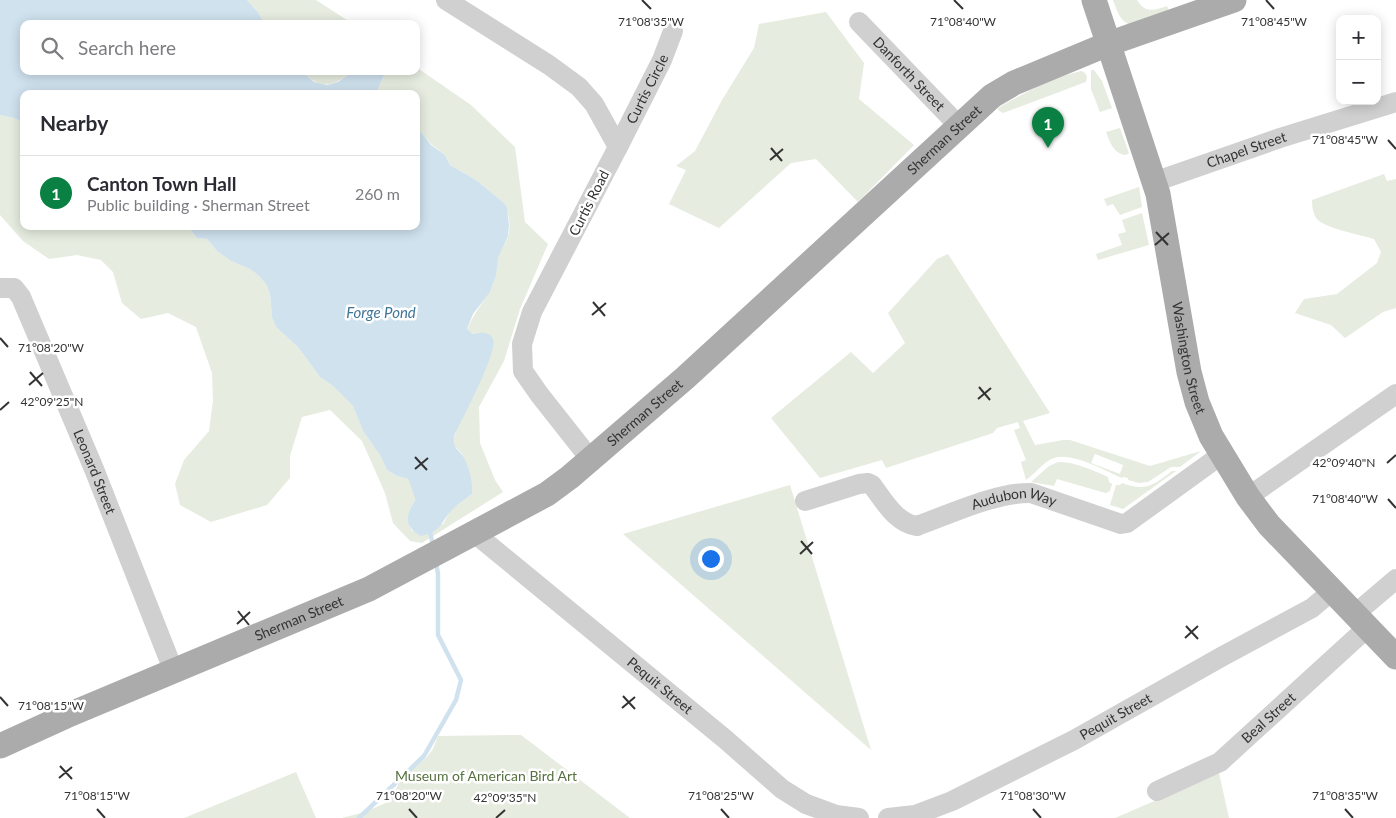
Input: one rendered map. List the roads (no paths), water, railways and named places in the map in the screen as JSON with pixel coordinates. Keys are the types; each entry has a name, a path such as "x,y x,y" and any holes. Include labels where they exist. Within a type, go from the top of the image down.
{"main road":[{"name":"Washington Street","path":"1094,0 1158,194 1189,372 1197,402 1221,455 1269,525 1396,657"},
{"name":"Sherman Street","path":"0,746 369,589 546,494 591,460 711,355 992,96 1014,83 1108,44 1234,0"}],"street":[{"path":"446,0 579,86 594,104 618,146"},
{"name":"Danforth Street","path":"859,22 959,126"},
{"name":"Curtis Circle","path":"618,146 662,60 673,31"},
{"name":"Chapel Street","path":"1154,182 1280,138 1396,102"},
{"name":"Curtis Road","path":"591,460 538,394 523,371 522,344 532,312 618,146"},
{"name":"Leonard Street","path":"0,288 14,288 21,297 94,469 174,672"},
{"path":"1248,497 1396,394"},
{"name":"Audubon Way","path":"806,501 859,484 868,483 872,485 900,519 909,525 917,526 1000,496 1017,492 1031,493 1121,524 1127,523 1221,455"},
{"name":"Pequit Street","path":"473,532 725,739 782,789 806,804 836,815 859,818"},
{"name":"Beal Street","path":"1157,791 1220,762 1361,620 1396,579"},
{"name":"Pequit Street","path":"888,818 915,815 952,801 1074,740 1312,608 1332,591"}],"water":[{"path":"0,0 247,0 263,20 20,20 20,75 306,75 314,82 327,85 338,82 348,75 384,75 378,90 20,90 20,121 0,115"},
{"name":"Forge Pond","path":"420,132 431,145 445,155 450,165 476,180 504,203 507,208 508,236 498,258 496,275 490,292 473,314 467,329 472,334 489,334 493,339 493,346 485,371 454,438 454,443 469,469 472,494 453,509 437,529 421,536 410,527 408,522 409,512 418,495 412,480 397,476 387,470 380,455 363,431 353,406 333,386 320,377 298,347 276,327 272,317 270,294 266,284 250,269 231,261 217,251 207,239 197,238 190,230 420,230"}],"waterway":[{"path":"410,477 419,502"},
{"path":"429,528 433,545"},
{"path":"359,818 424,756 456,700 461,680 438,635 438,574 436,562"}],"place":[{"name":"Canton Town Hall","path":"1048,148"}],"park label":[{"name":"Museum of American Bird Art","path":"486,776"}]}
